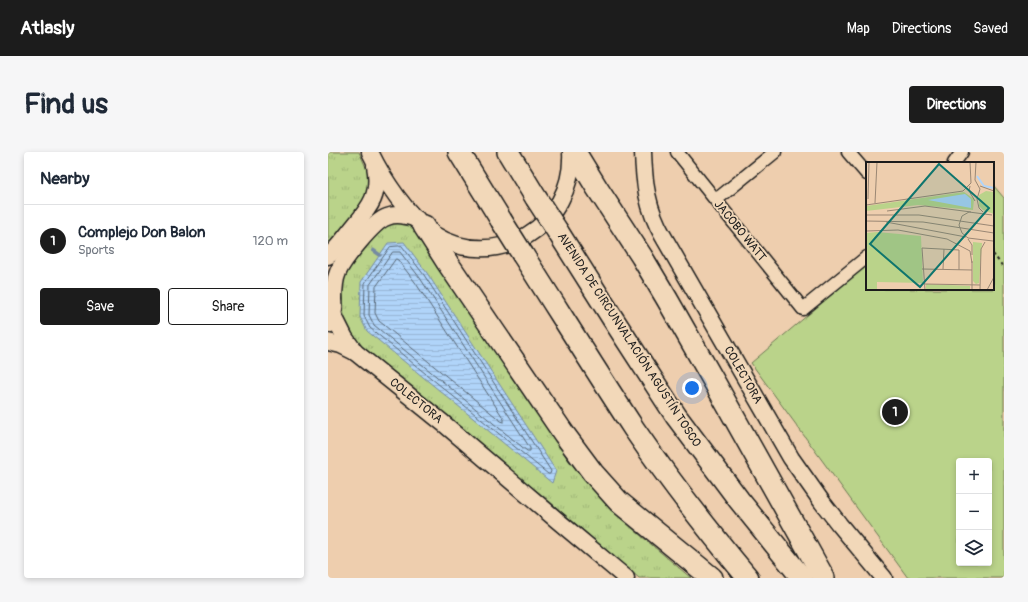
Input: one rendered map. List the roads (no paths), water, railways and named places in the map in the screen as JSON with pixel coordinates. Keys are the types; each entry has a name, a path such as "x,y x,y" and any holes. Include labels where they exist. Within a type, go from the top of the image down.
{"highway":[{"path":"458,152 634,429 677,488 748,578"},
{"name":"AVENIDA DE CIRCUNVALACIÓN AGUSTÍN TOSCO","path":"508,152 676,416 739,500 802,578"},
{"path":"575,152 667,299 824,578"},
{"path":"420,223 593,474 620,502 712,578"}],"main road":[{"path":"372,156 396,194 420,223 432,233 449,242 461,246 484,249 502,246 524,238 545,222 560,202 568,180 571,152"},
{"name":"COLECTORA","path":"642,152 648,199 654,218 663,236 774,430 805,480 838,524 884,578"},
{"path":"328,256 335,250 366,212 375,195 377,176 372,156"},
{"path":"332,313 335,281 340,266 374,225 378,221 387,217 397,215 402,215 420,223"},
{"path":"328,284 332,290 332,313 345,338 355,352"},
{"name":"COLECTORA","path":"328,342 355,352 443,423 626,578"}],"street":[{"name":"JACOBO WATT","path":"677,152 803,310 866,258"},
{"path":"716,200 775,152"},
{"path":"848,152 866,173"},
{"path":"955,162 962,152"}],"water":[{"path":"404,242 427,273 556,471 552,483 367,331 360,317 361,282 388,243"}],"waterway":[{"path":"373,250 380,255"}],"place":[{"name":"Complejo Don Balon","path":"895,412"}]}
